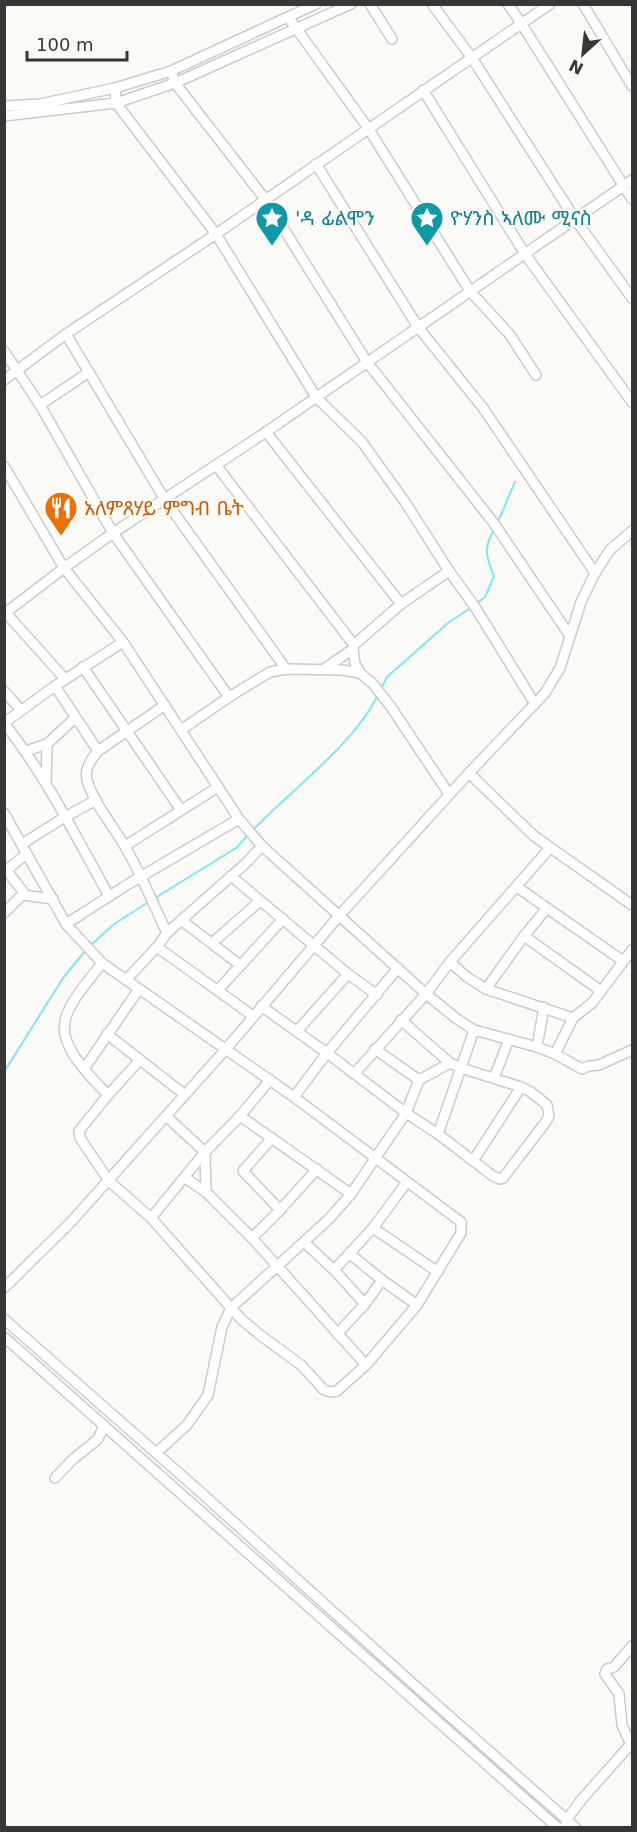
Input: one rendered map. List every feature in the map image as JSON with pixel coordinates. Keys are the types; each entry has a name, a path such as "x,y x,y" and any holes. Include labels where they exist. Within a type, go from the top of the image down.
{"street":[{"path":"4,106 40,104 114,88 171,71 316,4"},
{"path":"4,116 116,103 176,84 351,4"},
{"path":"370,4 392,39"},
{"path":"432,4 472,58 576,219 633,298"},
{"path":"508,4 623,187 633,199"},
{"path":"4,380 66,334 216,234 550,4"},
{"path":"583,4 633,86"},
{"path":"288,17 368,128 470,291 510,335 536,375"},
{"path":"171,71 176,84 265,199 367,362 493,522 570,636"},
{"path":"114,88 116,103 216,234 316,397 362,442 405,502 475,607 535,704"},
{"path":"423,90 525,254 633,402"},
{"path":"316,164 418,327 483,408 560,518 595,573"},
{"path":"65,679 5,614 114,533 266,432 633,180"},
{"path":"66,334 165,500 286,669"},
{"path":"4,351 40,405 114,533 229,697"},
{"path":"40,405 89,372"},
{"path":"266,432 401,604"},
{"path":"216,465 353,647 355,664 360,673 373,684 391,707 450,794"},
{"path":"4,466 64,568 123,642 239,819 262,846 426,994 474,1030 537,1047 583,1069 599,1065 633,1050"},
{"path":"4,1288 70,1223 226,1049 339,916 545,693 560,668 581,602 595,573 610,550 633,531"},
{"path":"324,669 353,647 401,604 450,571"},
{"path":"109,896 46,783 26,751 4,723 65,679 123,642"},
{"path":"83,667 181,810"},
{"path":"181,730 270,672 286,669 324,669 360,673"},
{"path":"55,686 98,751"},
{"path":"4,691 21,710"},
{"path":"165,705 98,751 90,759 86,773 96,800 125,846 167,933"},
{"path":"26,751 47,744 75,718"},
{"path":"46,783 47,744"},
{"path":"469,773 534,836 633,905"},
{"path":"125,846 218,787"},
{"path":"22,844 96,800"},
{"path":"4,813 66,924 102,963 270,1080 461,1222 461,1233 417,1305 366,1365 337,1390 331,1392 324,1390 301,1365 260,1335 231,1308 151,1218 109,1180 79,1134 108,1095 140,1060"},
{"path":"66,924 239,819"},
{"path":"126,980 167,933 262,846"},
{"path":"354,1074 426,994 450,962 550,848"},
{"path":"23,895 24,891 6,868 26,854"},
{"path":"231,876 348,974 377,995"},
{"path":"517,887 623,961"},
{"path":"6,910 23,895 53,899"},
{"path":"212,942 260,901"},
{"path":"486,989 546,908"},
{"path":"218,990 283,919"},
{"path":"181,920 240,965"},
{"path":"524,936 601,991"},
{"path":"157,947 253,1016"},
{"path":"555,1054 573,1018 592,1003 633,950"},
{"path":"450,962 467,977 486,989 573,1018"},
{"path":"102,963 72,1005 65,1020 66,1036 72,1053 108,1095"},
{"path":"294,1098 327,1053 398,968"},
{"path":"297,1031 348,974"},
{"path":"84,1069 139,990"},
{"path":"261,1006 493,1176 503,1178 545,1123 549,1116 547,1105 521,1087 450,1063 402,1020"},
{"path":"537,1047 544,1008"},
{"path":"438,1134 474,1030"},
{"path":"107,1034 184,1095"},
{"path":"494,1078 509,1039"},
{"path":"375,1049 419,1080"},
{"path":"156,1453 187,1425 208,1395 222,1327 231,1308 329,1219 351,1194 406,1113 419,1080 450,1063"},
{"path":"151,1218 205,1152 240,1116 270,1080"},
{"path":"473,1161 521,1087"},
{"path":"166,1116 205,1152 206,1192"},
{"path":"240,1116 351,1194"},
{"path":"272,1138 243,1171 280,1210"},
{"path":"252,1238 317,1169"},
{"path":"185,1178 206,1192 252,1238 366,1365"},
{"path":"334,1270 372,1228 407,1182"},
{"path":"372,1228 438,1272"},
{"path":"304,1242 365,1304"},
{"path":"350,1254 417,1305"},
{"path":"337,1334 365,1304 382,1280"},
{"path":"4,1319 566,1823 576,1827"},
{"path":"4,1338 558,1827"},
{"path":"55,1478 72,1460 98,1439 104,1425"},
{"path":"566,1823 632,1744 622,1725 619,1694 605,1671 614,1667 632,1646"},
{"path":"412,1699 420,1690"}],"waterway":[{"path":"497,524 515,482"},
{"path":"477,603 485,597 494,576 487,552 488,542 494,529"},
{"path":"381,689 387,677 448,623 472,607"},
{"path":"253,830 353,733 377,697"},
{"path":"155,898 236,848 249,834"},
{"path":"90,946 114,924 150,901"},
{"path":"4,1072 63,978 86,950"}],"place":[{"name":"'ዳ ፊልሞን","path":"272,247"},
{"name":"ዮሃንስ ኣለሙ ሚናስ","path":"427,247"},
{"name":"አለምጸሃይ ምግብ ቤት","path":"61,537"}]}
